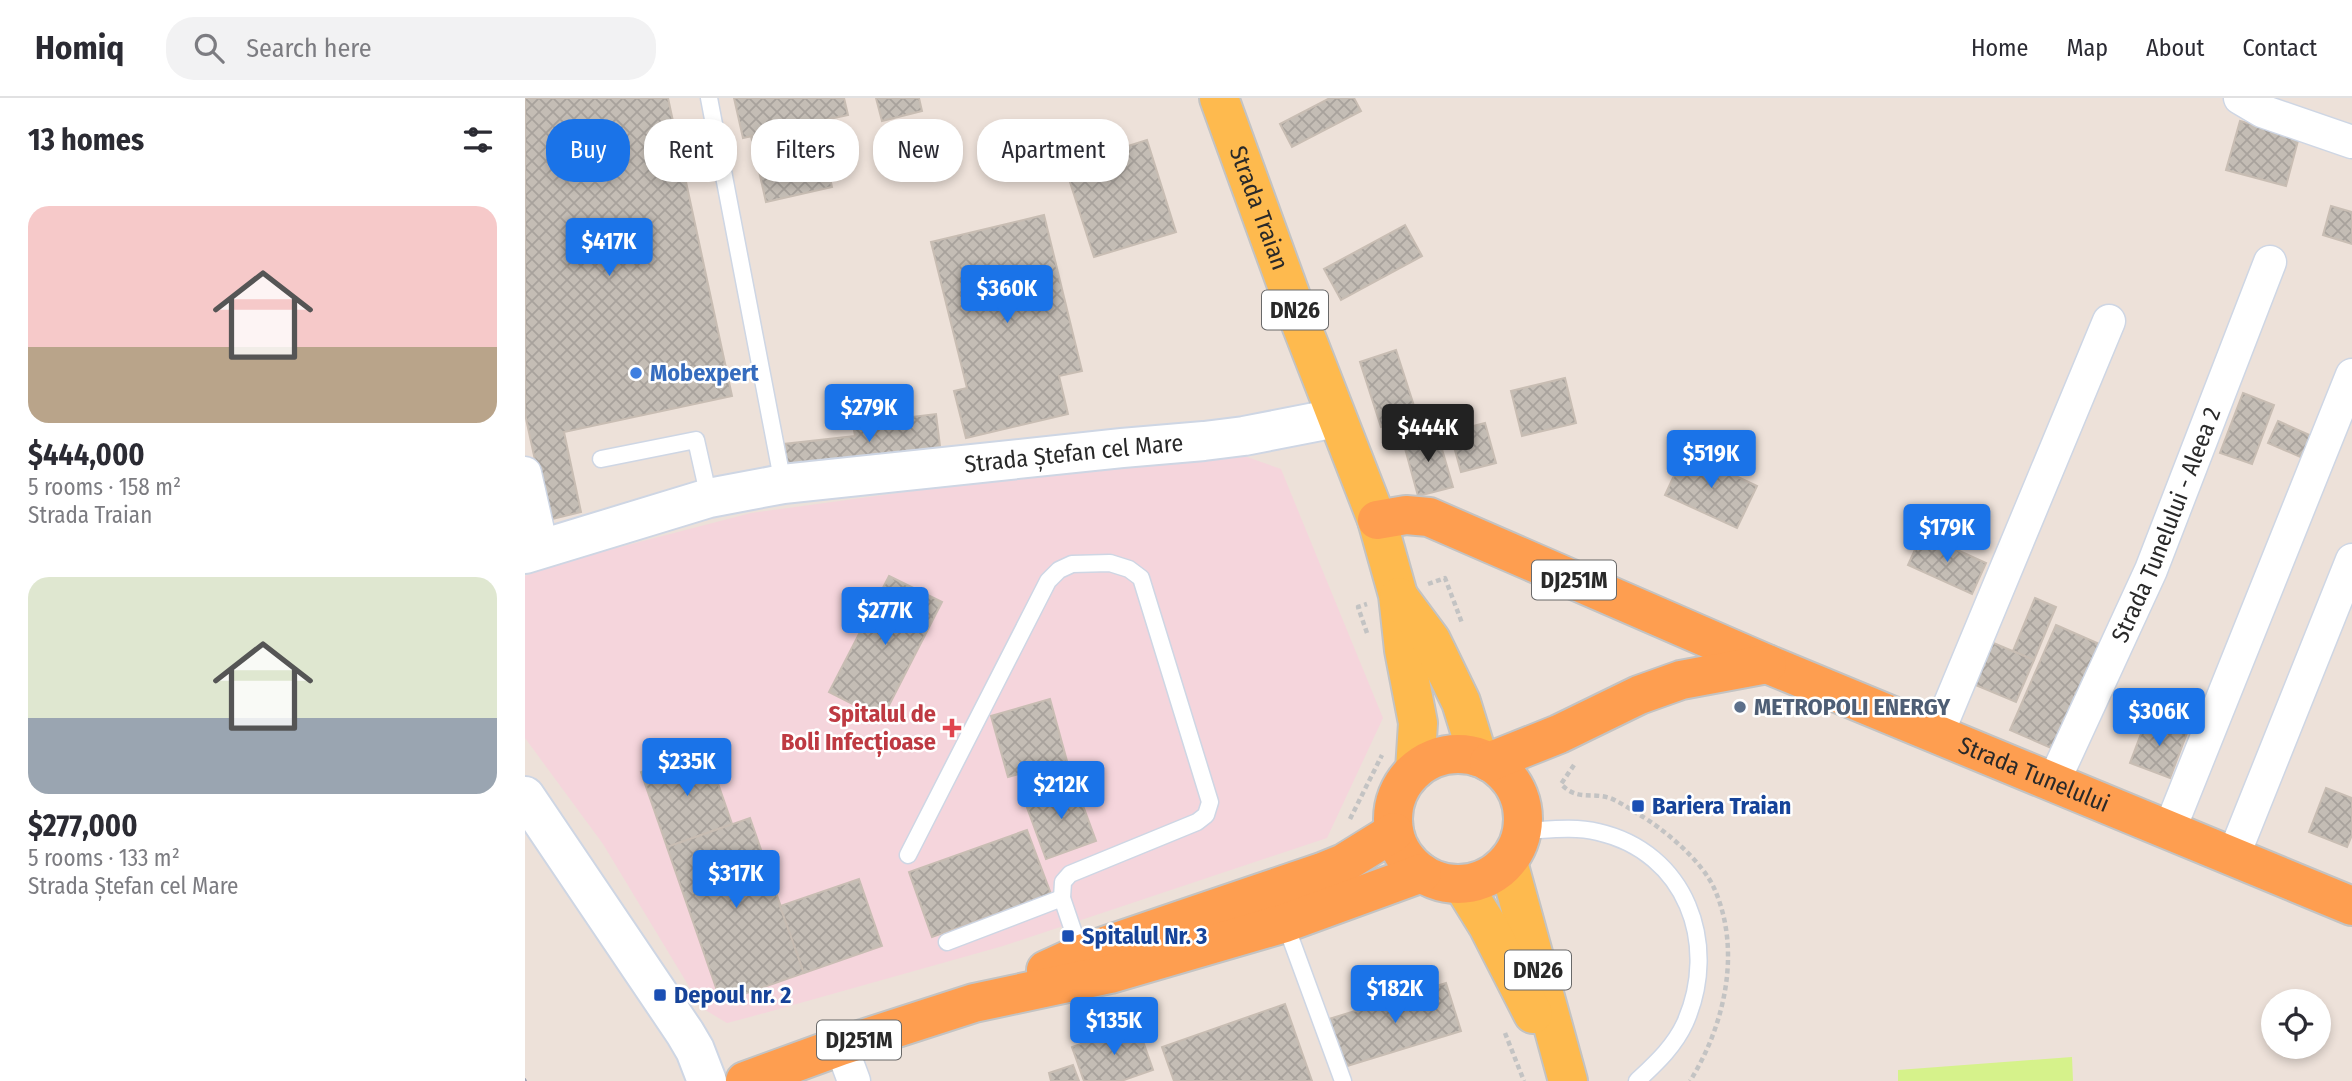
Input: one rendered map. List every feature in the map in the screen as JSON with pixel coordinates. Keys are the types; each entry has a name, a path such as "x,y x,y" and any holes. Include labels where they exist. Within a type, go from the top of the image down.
{"highway":[{"name":"DJ251M","path":"1377,520 1406,515 1429,517 1767,664"},
{"name":"Strada Tunelului","path":"1767,664 2352,906"},
{"path":"1415,770 1445,756 1456,754 1484,759 1559,734 1639,695 1681,680 1767,664"},
{"path":"1394,832 1405,855 1422,873 1441,881 1462,884 1487,877 1517,831 1534,770 1559,734"},
{"name":"DN26","path":"1484,759 1509,778 1517,831"},
{"name":"DN26","path":"1394,832 1393,815 1397,798 1404,783 1415,770"},
{"name":"DJ251M","path":"974,1003 1081,954 1322,872 1344,863 1394,832"},
{"name":"DJ251M","path":"745,1081 841,1046 974,1003 1109,974 1285,923 1422,873"}],"main road":[{"name":"Strada Traian","path":"1219,98 1336,418 1377,520 1398,595 1404,650 1418,723 1415,770"},
{"name":"Strada Traian","path":"1398,595 1431,640 1461,702 1484,759"},
{"name":"DN26","path":"1517,831 1568,1080"},
{"name":"DN26","path":"1462,884 1488,926 1568,1080"}],"street":[{"path":"2240,98 2262,111 2352,142"},
{"name":"Strada Tunelului - Aleea 2","path":"2053,783 2151,570 2270,262"},
{"path":"1937,735 2109,321"},
{"path":"2169,831 2352,375"},
{"name":"Strada Ștefan cel Mare","path":"533,551 709,498 783,484 1122,447 1204,441 1336,418"},
{"path":"525,473 533,551"},
{"path":"2233,857 2352,560"},
{"path":"525,796 685,1033 703,1068 706,1081"},
{"path":"841,1046 854,1081"}],"lane":[{"path":"709,98 783,484"},
{"path":"601,459 696,440 709,498"},
{"path":"908,855 1048,581 1059,570 1072,564 1110,563 1129,569 1141,578 1210,802 1206,815 1197,822 1070,874 1063,882 1062,898 1081,954"},
{"path":"1517,831 1577,829 1598,832 1627,842 1653,859 1677,881 1692,911 1698,942 1694,998 1684,1025 1667,1052 1637,1081"},
{"path":"947,942 1062,898"},
{"path":"1285,923 1343,1081"}],"shaded area":[{"name":"Spitalul de Boli Infecțioase","path":"1224,449 1281,469 1383,718 1327,838 1003,946 750,1017 727,1023 702,1008 603,844 525,738 525,576 570,560 751,513"}],"green space":[{"path":"2072,1057 2073,1081 1898,1081 1898,1070"}],"building":[{"path":"525,98 668,98 673,119 644,119 644,182 686,182 732,396 564,432 581,512 548,520 525,414"},
{"path":"734,98 844,98 848,115 830,119 751,119 751,136 743,138"},
{"path":"876,98 919,98 922,111 881,119"},
{"path":"1330,98 1354,98 1361,111 1292,147 1280,124"},
{"path":"2240,121 2299,137 2286,186 2226,170"},
{"path":"1147,140 1176,232 1094,257 1070,182 1129,182 1129,146"},
{"path":"761,182 831,182 832,187 766,202"},
{"path":"2331,206 2352,212 2352,244 2323,235"},
{"path":"1044,215 1082,371 1059,376 1068,414 966,438 954,391 967,388 931,242"},
{"path":"1405,225 1422,256 1341,300 1324,269"},
{"path":"1396,350 1417,415 1381,427 1360,362"},
{"path":"1565,378 1576,423 1522,436 1511,391"},
{"path":"2243,393 2274,405 2252,464 2220,453"},
{"path":"936,414 941,454 786,471 784,444 855,436 853,424"},
{"path":"2278,421 2314,437 2305,459 2268,443"},
{"path":"1485,423 1496,463 1461,472 1450,432"},
{"path":"1437,432 1453,487 1418,496 1403,441"},
{"path":"1685,452 1757,486 1737,528 1665,495"},
{"path":"1922,534 1986,563 1972,594 1908,565"},
{"path":"889,576 942,602 882,719 829,692"},
{"path":"2035,598 2056,607 2034,660 2013,651"},
{"path":"2056,625 2104,646 2058,751 2010,730"},
{"path":"1984,639 2034,660 2016,702 1966,681"},
{"path":"1050,699 1067,761 1008,777 991,716"},
{"path":"2147,718 2187,733 2170,778 2130,763"},
{"path":"706,749 732,824 667,847 641,772"},
{"path":"1075,784 1096,841 1046,859 1025,802"},
{"path":"2326,788 2352,798 2352,835 2347,847 2309,832"},
{"path":"750,818 804,973 721,1002 667,847"},
{"path":"1027,830 1051,894 932,937 909,872"},
{"path":"859,879 882,946 804,973 780,906"},
{"path":"1446,983 1461,1031 1344,1067 1329,1019"},
{"path":"1285,1004 1312,1081 1174,1081 1162,1047"},
{"path":"1137,1024 1153,1070 1121,1081 1084,1081 1072,1047"},
{"path":"1073,1065 1079,1081 1051,1081 1049,1073"}],"place":[{"name":"Mobexpert","path":"636,373"},
{"name":"METROPOLI ENERGY","path":"1740,707"},
{"name":"Spitalul de Boli Infecțioase","path":"952,728"},
{"name":"Bariera Traian","path":"1638,806"},
{"name":"Spitalul Nr. 3","path":"1068,936"},
{"name":"Depoul nr. 2","path":"660,995"}]}
